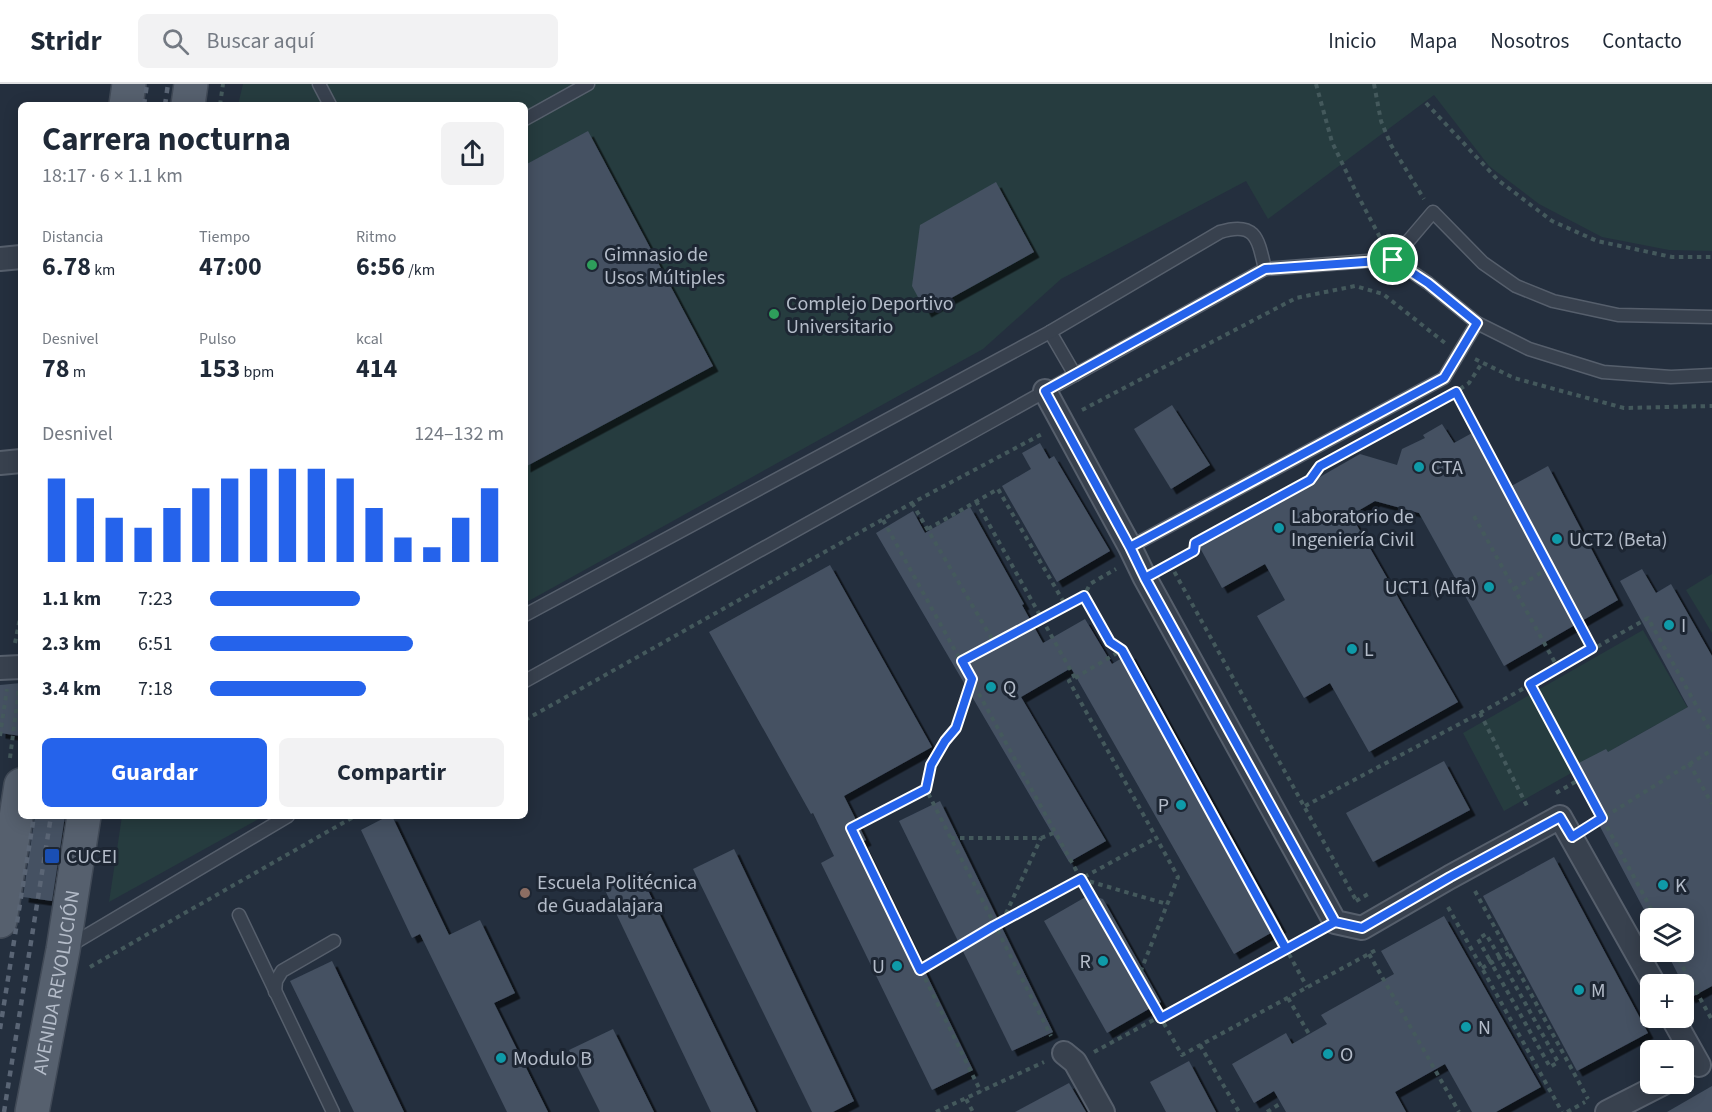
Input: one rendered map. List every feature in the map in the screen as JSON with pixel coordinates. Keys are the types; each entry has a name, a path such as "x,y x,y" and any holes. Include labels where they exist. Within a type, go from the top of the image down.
{"main road":[{"path":"126,102 129,84"},
{"path":"188,102 191,84"},
{"path":"0,921 15,778"},
{"name":"AVENIDA REVOLUCIÓN","path":"32,1112 76,959 84,819"}],"street":[{"path":"0,260 18,257"},
{"path":"1045,391 1125,556 1145,578 1335,922 1362,928 1560,817 1648,974"},
{"path":"0,463 18,461"},
{"path":"0,668 18,676"},
{"path":"1678,1028 1698,1066"},
{"path":"1069,1057 1103,1112"},
{"path":"1599,1109 1640,1093"}],"lane":[{"path":"319,84 328,102"},
{"path":"528,117 588,84"},
{"path":"1393,260 1433,212 1483,263 1516,286 1553,301 1618,315 1712,317"},
{"path":"528,613 1050,332 1220,232 1233,228 1250,230 1256,238 1265,269"},
{"path":"528,679 1265,269 1393,260 1428,283 1477,323 1529,349 1603,372 1671,377 1712,375"},
{"path":"1125,556 1444,378 1477,323"},
{"path":"1050,332 1075,375"},
{"path":"76,959 284,819"},
{"path":"239,915 333,1112"},
{"path":"275,994 276,981 282,971 334,941"}],"path":[{"path":"220,102 223,84"},
{"path":"1316,84 1332,142 1393,260"},
{"path":"1374,84 1381,121 1391,145 1433,212"},
{"path":"1426,104 1498,180 1552,221 1597,241 1672,257 1712,257"},
{"path":"1446,397 1469,383 1482,363"},
{"path":"1456,392 1592,648"},
{"path":"1145,578 1194,551 1195,543 1310,480 1320,466"},
{"path":"928,529 998,489 1066,606"},
{"path":"976,501 1075,678"},
{"path":"912,503 995,644"},
{"path":"1474,516 1558,668"},
{"path":"883,520 1081,879 1182,1054"},
{"path":"962,661 1084,596 1090,584 1125,556"},
{"path":"936,1112 1161,1018 1335,922 1357,900 1170,564"},
{"path":"1514,589 1549,568"},
{"path":"1084,596 1110,642 1122,650 1307,987"},
{"path":"1305,806 1480,713 1648,618 1712,734"},
{"path":"1122,650 1069,681 1178,877 1138,978"},
{"path":"972,679 956,728 945,741 931,765 926,789 1056,1046 1069,1057"},
{"path":"1530,684 1651,908"},
{"path":"1480,713 1528,808"},
{"path":"15,778 18,717"},
{"path":"1572,837 1712,750"},
{"path":"1689,763 1712,804"},
{"path":"926,789 851,828 981,1092"},
{"path":"76,959 349,819"},
{"path":"951,838 1041,838 1056,832"},
{"path":"1002,922 1041,838"},
{"path":"920,970 994,926 1156,838"},
{"path":"1081,879 1167,904"},
{"path":"1475,891 1599,1109"},
{"path":"1448,907 1562,1112"},
{"path":"1486,934 1500,958 1558,1062 1550,1067 1478,939 1486,934"},
{"path":"1369,954 1459,1112"},
{"path":"1482,968 1509,954"},
{"path":"1680,962 1712,1020"},
{"path":"1288,998 1309,1035"},
{"path":"1200,1045 1239,1112"},
{"path":"966,1099 973,1112"},
{"path":"1267,1112 1281,1103"}],"green space":[{"name":"Complejo Deportivo Universitario","path":"243,84 1712,84 1712,251 1669,250 1602,237 1539,204 1489,166 1434,95 1268,219 1246,181 1061,279 983,349 528,601 528,102 239,102"},
{"path":"1712,574 1712,633 1686,590"},
{"path":"1643,630 1705,738 1656,725 1504,811 1463,733"},
{"path":"122,819 259,819 109,902"}],"building":[{"name":"Gimnasio de Usos Múltiples","path":"588,131 713,366 528,465 528,163"},
{"path":"996,182 1034,252 926,312 912,286 920,225"},
{"path":"1172,405 1210,465 1171,489 1134,429"},
{"path":"1442,424 1454,443 1472,433 1504,490 1548,466 1618,600 1504,666 1419,513 1375,501 1351,515 1458,702 1369,752 1330,683 1304,698 1257,616 1285,600 1265,564 1222,588 1199,546 1360,454 1397,465 1402,449 1425,438 1423,435"},
{"path":"1040,443 1049,459 1054,456 1110,551 1057,582 1002,486 1031,469 1022,453"},
{"path":"970,507 1043,643 1085,619 1112,664 1130,653 1281,927 1234,954 1071,668 1021,697 1106,841 1069,862 876,533 913,511 925,533"},
{"path":"830,565 932,747 844,796 866,840 862,842 973,1070 932,1090 821,863 834,856 813,813 811,814 709,632"},
{"path":"1642,569 1656,593 1671,584 1712,656 1712,986 1694,996 1694,974 1678,974 1672,962 1694,962 1694,908 1643,908 1569,768 1606,749 1608,752 1688,707 1620,581"},
{"path":"18,683 18,736 0,733 0,685"},
{"path":"1444,761 1470,810 1373,862 1346,813"},
{"path":"940,801 1053,1032 1012,1051 899,821"},
{"path":"35,819 65,819 52,901 23,897"},
{"name":"Modulo B","path":"382,819 393,819 449,935 480,920 515,993 494,1003 548,1112 507,1112 420,934 412,938 361,830"},
{"path":"734,849 854,1101 833,1112 812,1112 693,869"},
{"name":"M","path":"1554,857 1640,1018 1640,1028 1645,1028 1648,1033 1577,1071 1483,896"},
{"path":"639,872 756,1112 711,1112 604,888"},
{"name":"R","path":"1089,895 1103,899 1161,1002 1107,1033 1044,921"},
{"path":"1444,916 1541,1087 1496,1112 1472,1112 1445,1064 1395,1092 1406,1112 1286,1112 1274,1091 1254,1103 1232,1064 1286,1033 1292,1044 1327,1024 1321,1015 1394,974 1381,951"},
{"path":"332,961 404,1112 354,1112 290,981"},
{"path":"613,1029 654,1112 600,1112 569,1050"},
{"path":"1189,1061 1216,1112 1166,1112 1150,1082"},
{"path":"1069,1083 1086,1112 1015,1112"},
{"path":"1712,1086 1712,1112 1667,1112"}],"railway":[{"path":"144,102 147,84"},
{"path":"165,102 168,84"},
{"path":"0,1029 34,819"},
{"path":"4,1112 51,819"}],"place":[{"name":"Gimnasio de Usos Múltiples","path":"592,265"},
{"name":"Complejo Deportivo Universitario","path":"774,314"},
{"name":"CTA","path":"1419,467"},
{"name":"Laboratorio de Ingeniería Civil","path":"1279,528"},
{"name":"UCT2 (Beta)","path":"1557,539"},
{"name":"UCT1 (Alfa)","path":"1489,587"},
{"name":"I","path":"1669,625"},
{"name":"L","path":"1352,649"},
{"name":"Q","path":"991,687"},
{"name":"P","path":"1181,805"},
{"name":"CUCEI","path":"52,856"},
{"name":"K","path":"1663,885"},
{"name":"Escuela Politécnica de Guadalajara","path":"525,893"},
{"name":"R","path":"1103,961"},
{"name":"U","path":"897,966"},
{"name":"M","path":"1579,990"},
{"name":"N","path":"1466,1027"},
{"name":"O","path":"1328,1054"},
{"name":"Modulo B","path":"501,1058"}],"route":[{"path":"1393,260 1265,269 1045,391 1145,578 1194,551 1195,543 1310,480 1320,466 1456,392 1592,648 1530,684 1602,818 1572,837 1560,817 1362,928 1335,922 1286,949 1122,650 1110,642 1084,596 962,661 972,679 956,728 945,741 931,765 926,789 851,828 920,970 994,926 1081,879 1161,1018 1335,922 1145,578 1130,547 1444,378 1477,323 1428,283 1393,260"}]}
